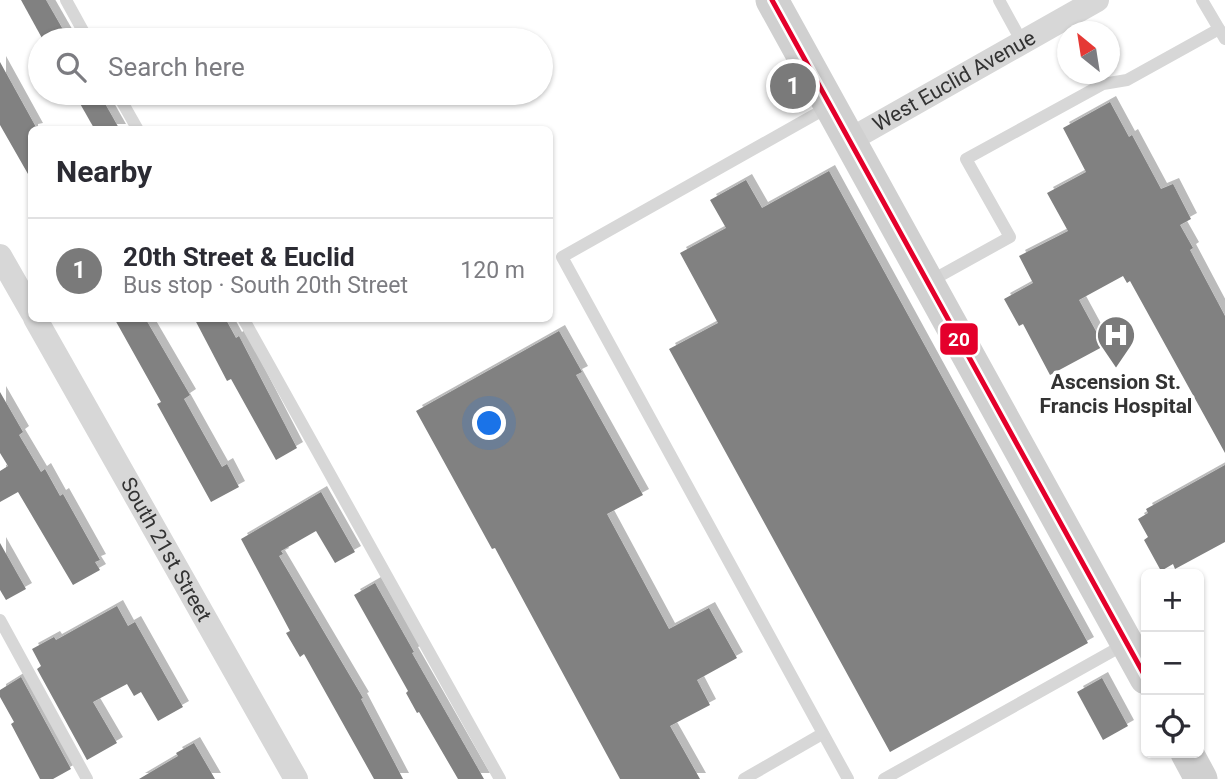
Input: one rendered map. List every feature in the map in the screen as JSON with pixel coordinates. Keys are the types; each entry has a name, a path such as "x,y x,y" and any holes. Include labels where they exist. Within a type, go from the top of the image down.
{"street":[{"path":"772,0 1141,669"},
{"name":"West Euclid Avenue","path":"848,141 1097,0"},
{"path":"0,256 28,305"},
{"name":"South 21st Street","path":"37,322 296,779"},
{"path":"1190,758 1201,779"}],"lane":[{"path":"66,0 81,28"},
{"path":"999,0 1022,42"},
{"path":"927,283 1010,237 966,159 1103,84 1127,80 1222,34 1202,0"},
{"path":"124,105 136,126"},
{"path":"830,106 562,257 848,779"},
{"path":"245,322 499,779"},
{"path":"0,620 87,779"},
{"path":"884,779 1127,642"},
{"path":"744,779 822,734"}],"building":[{"path":"21,0 46,0 62,28 36,28"},
{"path":"0,62 35,126 28,126 28,174 0,125"},
{"path":"1110,102 1129,137 1132,135 1161,189 1173,184 1191,219 1180,225 1193,248 1190,250 1225,316 1225,453 1130,281 1127,283 1123,276 1079,300 1104,346 1050,375 1023,324 1019,326 1004,299 1033,283 1019,256 1068,231 1047,193 1086,172 1063,128"},
{"path":"81,105 106,105 118,126 93,126"},
{"path":"829,171 1088,643 890,752 669,349 718,323 680,253 726,228 710,200 746,180 762,208"},
{"path":"116,322 147,322 190,395 184,399 222,467 227,464 239,487 211,502 157,404 161,402"},
{"path":"196,322 227,322 236,338 239,336 297,448 276,460 231,379 227,381"},
{"path":"559,331 582,372 576,375 643,495 607,514 669,629 709,608 737,658 697,680 710,705 670,726 700,779 620,779 495,548 492,549 416,411"},
{"path":"0,392 23,432 19,435 41,472 45,469 60,496 63,494 100,560 95,562 100,570 73,585 18,492 0,502 0,471 8,466 0,453"},
{"path":"1225,465 1225,542 1175,569 1173,564 1160,569 1144,540 1148,537 1138,519 1148,513 1146,509"},
{"path":"321,492 355,552 335,563 316,531 281,551 283,554 279,556 363,698 361,699 403,779 374,779 304,654 300,657 286,633 290,631 241,539"},
{"path":"0,543 26,589 6,600 0,590"},
{"path":"375,583 484,779 458,779 419,712 417,713 406,693 408,691 354,595"},
{"path":"117,606 128,626 135,622 183,707 158,721 141,692 134,696 127,684 93,702 117,743 87,760 37,669 41,666 32,649 54,637 56,640"},
{"path":"21,677 71,769 53,779 40,779 0,697 0,690"},
{"path":"1102,678 1128,726 1103,740 1077,692"},
{"path":"194,743 215,779 139,779 178,756 176,753"}],"transit line":[{"name":"20","path":"772,0 1141,669"}],"place":[{"name":"20th Street & Euclid","path":"793,86"},
{"name":"Ascension St. Francis Hospital","path":"1116,369"}]}
